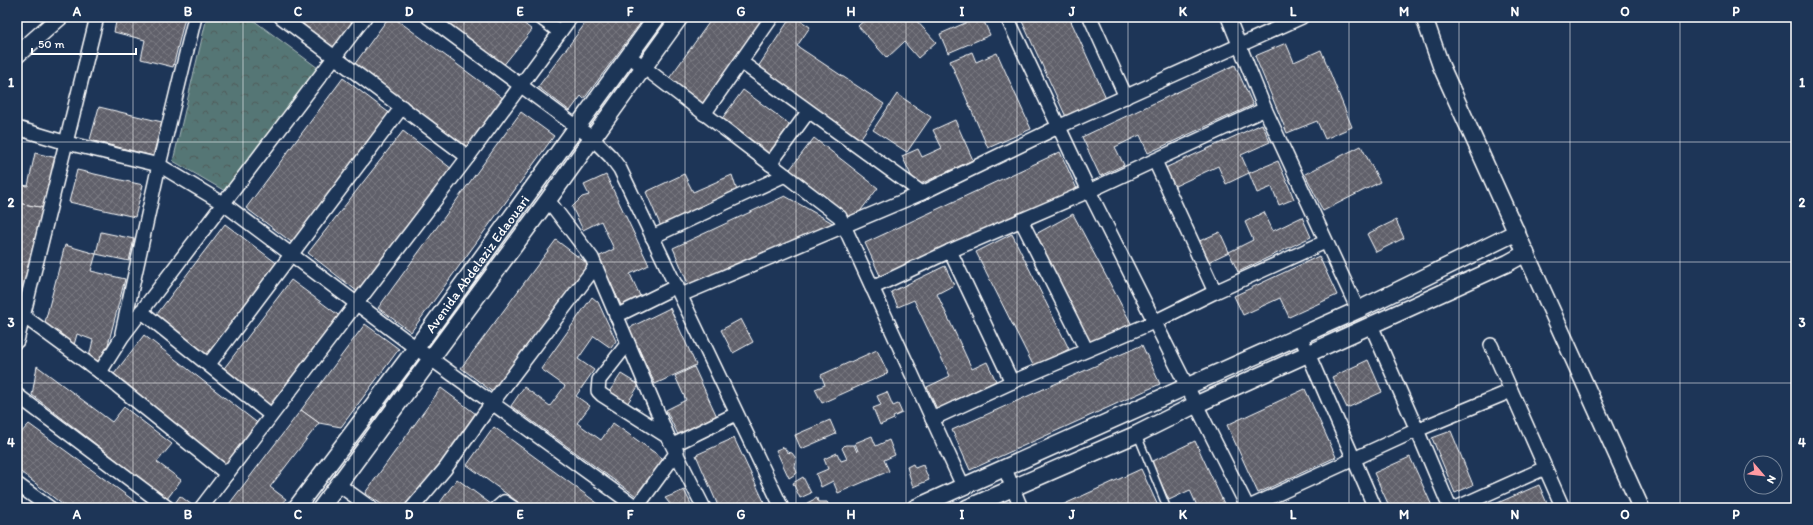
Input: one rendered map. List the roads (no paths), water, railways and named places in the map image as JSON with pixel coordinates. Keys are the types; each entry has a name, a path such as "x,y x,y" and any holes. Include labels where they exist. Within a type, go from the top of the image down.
{"street":[{"path":"17,55 60,17"},
{"path":"17,341 20,314 67,143 97,17"},
{"path":"122,337 159,165 196,17"},
{"path":"281,17 468,157"},
{"path":"100,372 122,337 141,311 366,17"},
{"path":"428,17 592,138 611,157 620,169 782,508"},
{"path":"540,17 560,32"},
{"path":"202,508 468,157 571,17"},
{"name":"Avenida Abdelaziz Edaouari","path":"296,508 416,348 657,17"},
{"name":"Avenida Abdelaziz Edaouari","path":"321,508 432,359 548,200 642,67 680,17"},
{"path":"704,114 772,17"},
{"path":"1007,17 1088,191 1248,508 1417,430 1511,391"},
{"path":"1090,17 1126,97"},
{"path":"1228,17 1265,109 1325,242 1358,310"},
{"path":"616,316 845,227 922,193 1058,127 1302,17"},
{"path":"1424,17 1441,66 1641,508"},
{"path":"629,56 836,213 845,227 964,486"},
{"path":"741,62 808,112 922,193"},
{"path":"209,364 402,107"},
{"path":"872,288 950,251 1088,191 1265,109"},
{"path":"770,164 808,112"},
{"path":"17,128 67,143 159,165 224,204 416,348 636,508 673,445 736,414"},
{"path":"1154,160 1215,292"},
{"path":"652,237 784,175"},
{"path":"548,200 587,250 673,445 704,508"},
{"path":"1021,220 1086,349"},
{"path":"915,508 1358,310 1517,232"},
{"path":"932,418 1086,349 1154,322 1215,292 1325,242"},
{"path":"950,251 1012,382"},
{"path":"967,508 1137,434 1195,405 1508,263 1526,253"},
{"path":"412,508 448,464 492,403 595,267"},
{"path":"141,311 271,415"},
{"path":"20,314 100,372 227,474"},
{"path":"1371,325 1450,508"},
{"path":"1300,336 1375,508"},
{"path":"628,343 599,380 598,391 673,445"},
{"path":"1491,345 1563,508"},
{"path":"17,395 168,508"},
{"path":"1456,508 1545,468"},
{"path":"1005,469 1021,508"},
{"path":"17,484 50,508"},
{"path":"339,485 371,508"},
{"path":"497,508 504,502 513,508"}],"lane":[{"path":"1137,434 1167,508"}]}
